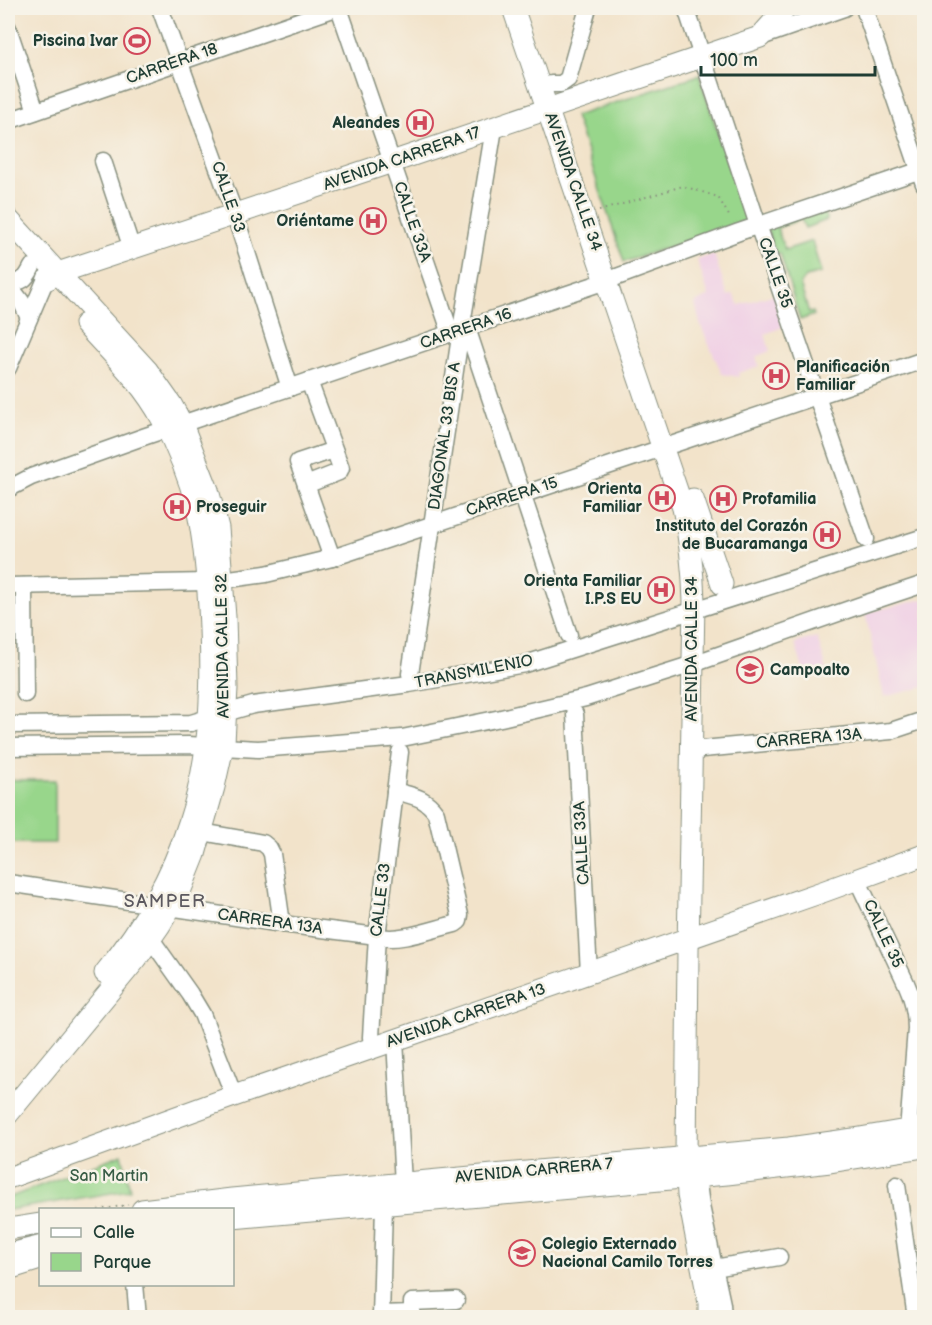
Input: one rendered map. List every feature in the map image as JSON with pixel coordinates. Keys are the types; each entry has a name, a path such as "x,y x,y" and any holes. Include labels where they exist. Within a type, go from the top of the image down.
{"main road":[{"name":"AVENIDA CALLE 34","path":"513,8 595,213 612,279"},
{"name":"AVENIDA CALLE 34","path":"525,8 560,80 553,107 668,446 722,584"},
{"path":"760,37 786,8"},
{"name":"AVENIDA CARRERA 17","path":"45,274 132,249 235,215 760,37"},
{"name":"AVENIDA CALLE 32","path":"8,219 45,274"},
{"name":"AVENIDA CALLE 32","path":"8,240 147,370 166,397 215,581 211,662 218,715 214,746 214,787 188,872 8,1092"},
{"name":"AVENIDA CALLE 34","path":"668,446 692,555 694,611 692,750 682,1088 690,1170 688,1195 702,1240 709,1317"},
{"name":"AVENIDA CALLE 32","path":"8,1114 151,939 172,867 190,823 214,746"},
{"name":"AVENIDA CARRERA 13","path":"8,1178 234,1096 924,855"},
{"name":"AVENIDA CARRERA 7","path":"234,1213 384,1205 690,1170 789,1148 916,1129"},
{"name":"AVENIDA CARRERA 7","path":"234,1213 403,1184 519,1172 690,1170 831,1162 924,1147"},
{"path":"8,1229 39,1224"},
{"path":"8,1269 39,1259"}],"street":[{"name":"CALLE 33","path":"163,8 235,215 290,388"},
{"name":"CARRERA 18","path":"8,121 337,8"},
{"name":"CALLE 33A","path":"337,8 392,162 522,494 569,635"},
{"path":"581,98 560,80 588,8"},
{"name":"CALLE 35","path":"686,8 866,539"},
{"path":"760,37 844,8"},
{"path":"864,8 923,175"},
{"path":"8,28 36,111"},
{"name":"DIAGONAL 33 BIS A","path":"410,674 460,331 494,128"},
{"path":"103,161 132,249"},
{"name":"CARRERA 16","path":"8,489 31,477 612,279 758,225 923,175"},
{"path":"8,283 18,282 29,275 45,274 8,368"},
{"path":"8,283 21,301 29,318"},
{"name":"CARRERA 15","path":"16,586 215,581 266,574 332,558 924,360"},
{"path":"306,485 341,470 309,381"},
{"path":"332,558 298,462 334,450"},
{"name":"TRANSMILENIO","path":"8,725 191,723 253,705 409,684 525,664 924,537"},
{"path":"8,747 188,745 258,749 402,738 586,698 924,584"},
{"path":"16,586 25,694"},
{"name":"CALLE 33A","path":"575,714 589,973"},
{"name":"CARRERA 13A","path":"692,750 891,731 924,720"},
{"name":"CALLE 33","path":"372,1048 376,936 400,752"},
{"name":"CARRERA 13A","path":"8,883 384,939 455,924 459,921 460,915 436,813 423,799 395,791"},
{"path":"202,832 263,843 269,848 272,854 282,924"},
{"name":"CALLE 35","path":"857,879 906,983 916,1013 916,1129"},
{"path":"151,939 202,1014 234,1096"},
{"path":"394,1041 403,1184"},
{"path":"897,1185 916,1317"},
{"path":"384,1205 381,1316 414,1315 412,1302 456,1300"},
{"path":"8,1246 39,1238"},
{"name":"AVENIDA CALLE 34","path":"702,1240 714,1268 723,1317"},
{"path":"8,1252 39,1244"},
{"path":"714,1268 778,1257"},
{"path":"135,1286 138,1317"},
{"path":"911,1317 924,1316"}],"path":[{"path":"595,213 682,186 718,197 739,232"}],"shaded area":[{"path":"714,254 728,296 733,294 739,305 775,294 783,327 765,334 770,351 756,357 759,366 738,373 739,377 722,374 700,324 695,303 709,296 697,260"},
{"path":"924,599 924,687 884,697 865,613"},
{"path":"817,637 827,670 805,676 795,643"}],"green space":[{"path":"699,75 747,221 624,262 575,116"},
{"path":"821,206 827,220 805,228 801,219 777,228 785,250 812,241 821,273 806,277 800,284 809,313 813,312 814,315 800,320 780,253 776,254 766,226"},
{"path":"8,780 55,780 55,843 8,843"},
{"name":"San Martin","path":"122,1154 130,1190 8,1210 8,1198"}],"place":[{"name":"Piscina Ivar","path":"137,41"},
{"name":"Aleandes","path":"420,123"},
{"name":"Oriéntame","path":"373,221"},
{"name":"Planificación Familiar","path":"776,376"},
{"name":"Orienta Familiar","path":"662,498"},
{"name":"Profamilia","path":"723,499"},
{"name":"Proseguir","path":"177,507"},
{"name":"Instituto del Corazón de Bucaramanga","path":"827,535"},
{"name":"Orienta Familiar I.P.S EU","path":"661,590"},
{"name":"Campoalto","path":"750,670"},
{"name":"Colegio Externado Nacional Camilo Torres","path":"522,1253"}],"district":[{"name":"SAMPER","path":"165,901"}]}
